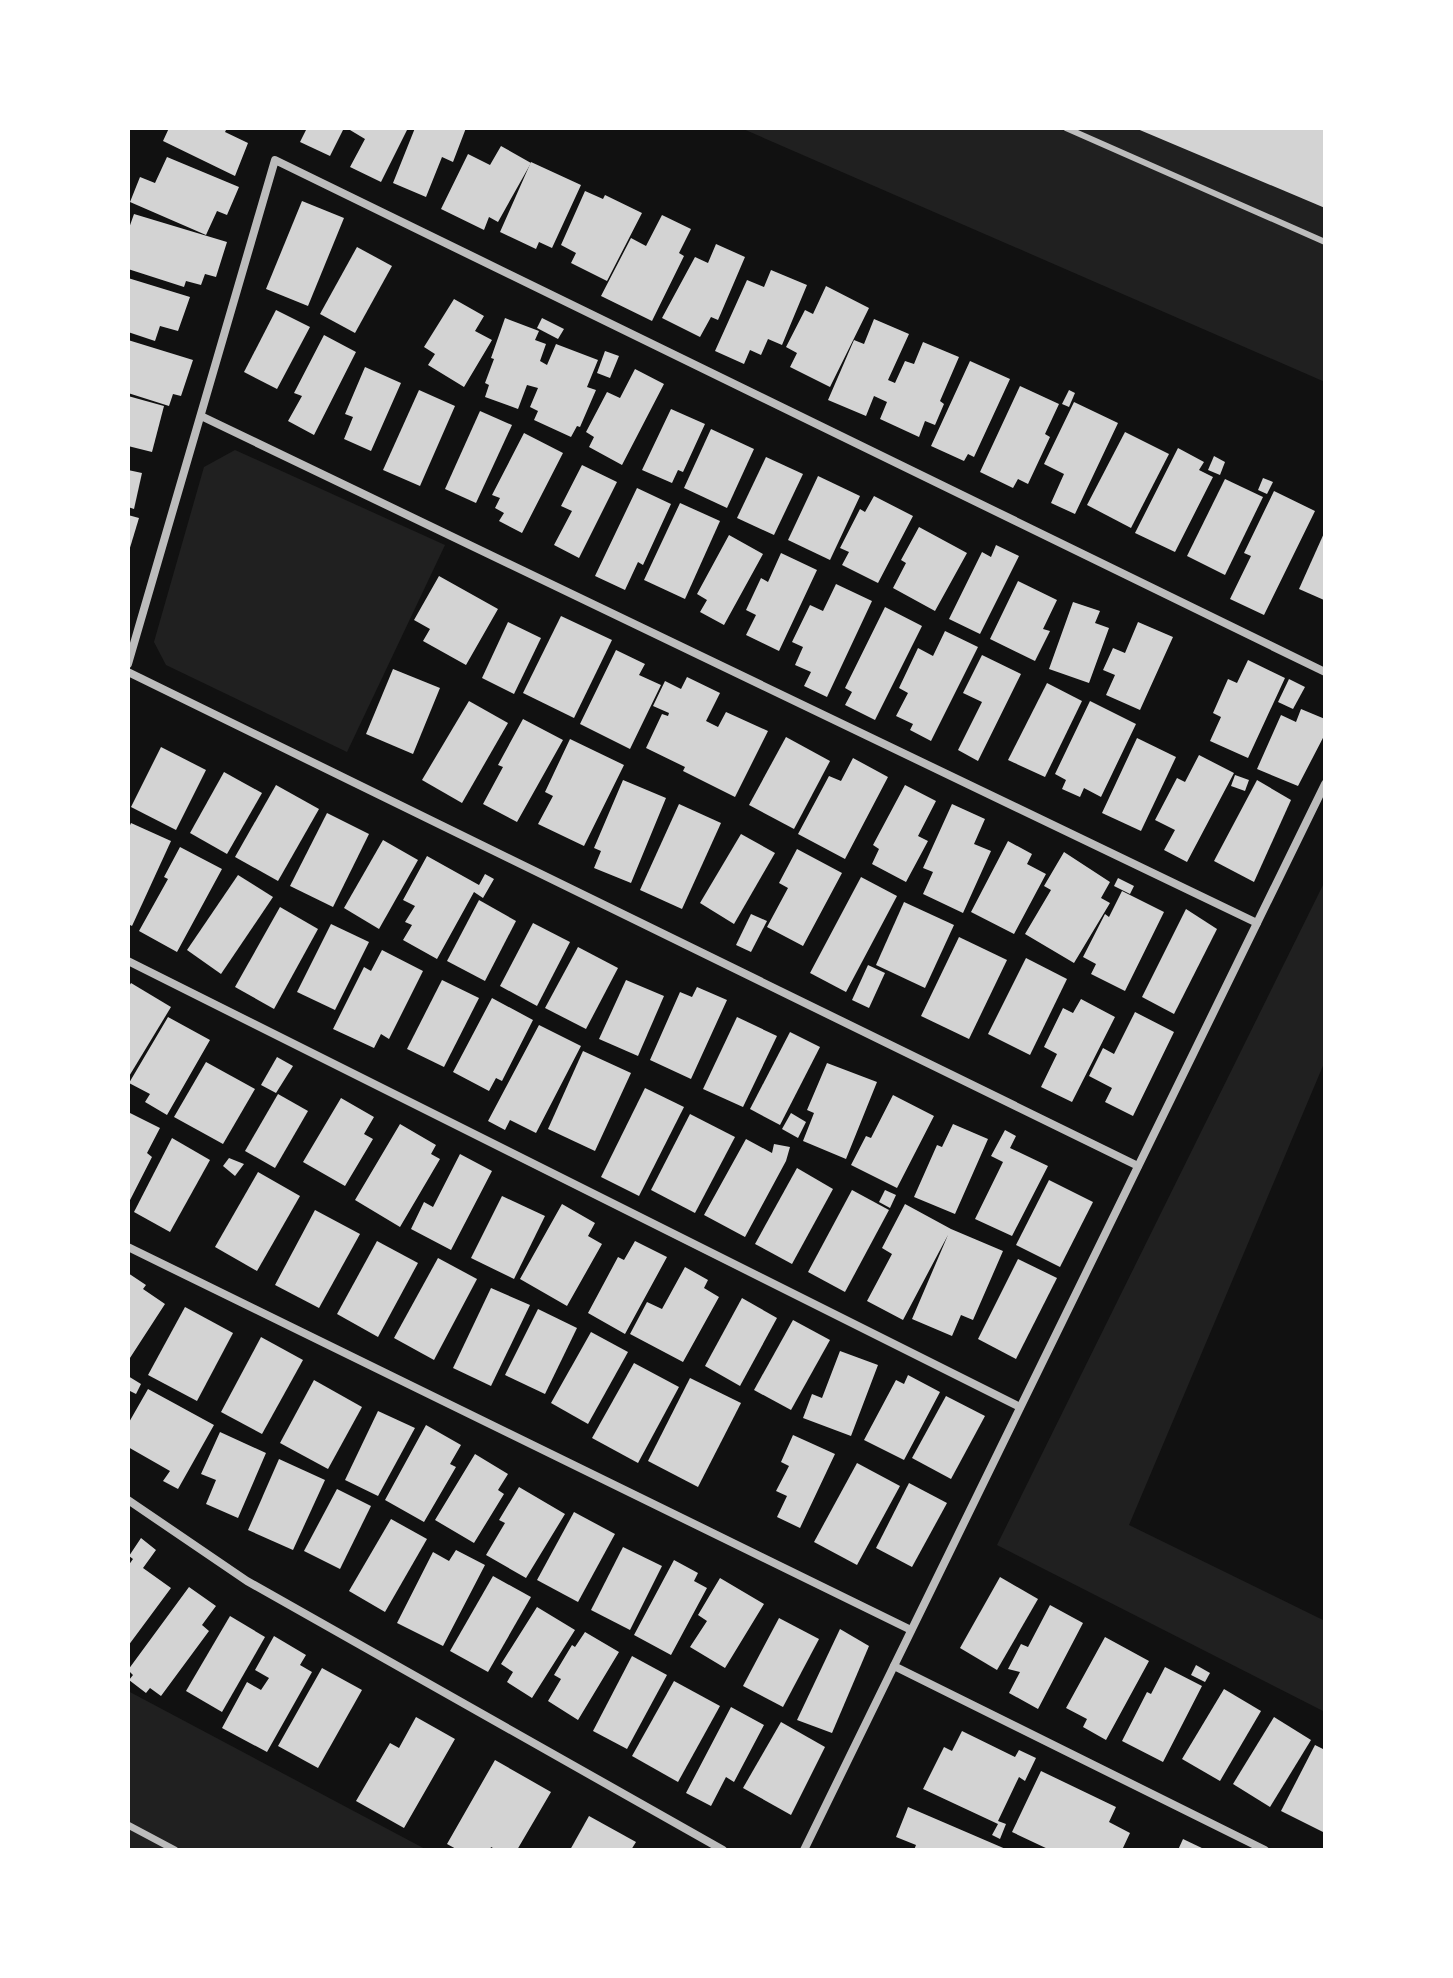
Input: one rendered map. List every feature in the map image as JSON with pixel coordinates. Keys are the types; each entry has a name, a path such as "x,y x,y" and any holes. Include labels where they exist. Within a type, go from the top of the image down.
{"street":[{"path":"128,664 275,160 1325,672"},
{"path":"201,416 1257,923"},
{"path":"128,672 1138,1166"},
{"path":"804,1850 1325,784"},
{"path":"128,961 1020,1407"},
{"path":"128,1247 911,1630"},
{"path":"128,1500 247,1581 723,1850"},
{"path":"894,1666 1265,1850"},
{"path":"128,1825 175,1850"}],"lane":[{"path":"1066,128 1325,242"}],"shaded area":[{"path":"741,128 1325,128 1325,382"},
{"path":"235,450 445,545 347,752 166,665 154,642 204,467"},
{"path":"1325,881 1325,1061 1129,1525 1325,1621 1325,1712 997,1545"},
{"path":"128,1691 427,1850 128,1850"}],"building":[{"path":"169,128 227,128 225,132 248,143 235,176 163,141"},
{"path":"307,128 344,128 330,156 300,142"},
{"path":"351,128 408,128 381,182 350,167 365,139"},
{"path":"415,128 466,128 453,162 442,157 426,197 393,183"},
{"path":"1135,128 1325,128 1325,208"},
{"path":"501,146 531,163 498,222 489,217 484,230 441,209 468,154 490,165"},
{"path":"167,157 239,187 227,215 217,211 206,235 130,202 140,177 155,183"},
{"path":"531,162 581,185 552,248 539,242 536,249 500,232"},
{"path":"585,191 603,199 605,195 642,213 607,281 571,263 576,253 561,245"},
{"path":"302,201 344,218 308,306 266,289"},
{"path":"134,214 227,242 216,277 205,274 201,285 186,281 184,287 128,269 128,231"},
{"path":"662,215 691,229 679,253 684,256 652,321 601,296 631,238 646,246"},
{"path":"716,244 745,257 718,320 711,317 700,337 662,318 695,257 708,263"},
{"path":"357,247 392,266 355,333 320,314"},
{"path":"771,270 807,285 782,345 768,339 761,355 750,350 744,364 715,351 747,280 764,287"},
{"path":"128,278 190,297 178,331 160,326 155,341 128,332"},
{"path":"826,286 869,308 830,387 790,367 797,353 786,347 805,310 813,314"},
{"path":"454,299 484,316 475,331 492,340 464,387 428,365 435,354 424,347"},
{"path":"276,310 310,327 277,389 244,372"},
{"path":"505,318 539,331 535,340 546,344 540,361 547,365 556,344 598,360 587,387 596,390 580,427 577,426 571,437 534,420 538,411 530,407 538,388 527,385 518,409 485,397 489,385 485,383 494,359 491,358"},
{"path":"542,318 564,329 558,339 537,328"},
{"path":"874,319 909,334 888,380 895,383 905,361 914,364 923,342 959,357 940,401 944,404 935,425 925,421 919,437 880,419 887,402 874,396 866,416 828,400 854,340 864,344"},
{"path":"324,335 356,352 314,435 288,421 302,396 294,393"},
{"path":"128,340 193,360 181,396 173,394 169,406 128,393"},
{"path":"605,351 619,356 610,378 597,373"},
{"path":"970,361 1010,379 974,457 968,454 964,461 931,446"},
{"path":"365,367 401,383 371,451 344,439 353,417 345,414"},
{"path":"635,369 664,384 622,465 589,447 594,437 586,432 607,392 620,398"},
{"path":"1020,386 1059,404 1045,434 1050,437 1028,484 1018,479 1013,488 980,472"},
{"path":"419,390 455,406 420,486 383,470"},
{"path":"1069,390 1075,393 1069,407 1062,404"},
{"path":"128,396 164,406 152,452 128,446"},
{"path":"1074,402 1118,423 1075,514 1051,503 1064,474 1044,464"},
{"path":"671,409 705,424 683,472 678,470 672,483 642,470"},
{"path":"480,411 512,425 476,503 445,489"},
{"path":"711,429 754,449 727,508 684,488"},
{"path":"1125,432 1169,454 1131,528 1087,505"},
{"path":"524,433 563,453 522,533 499,521 504,513 495,508 500,498 492,495"},
{"path":"1178,448 1204,462 1199,470 1213,477 1175,552 1135,533"},
{"path":"1214,456 1225,462 1220,475 1208,470"},
{"path":"766,457 803,474 774,535 737,518"},
{"path":"582,465 617,482 579,558 554,545 572,511 561,506"},
{"path":"128,470 142,473 134,509 128,507"},
{"path":"818,476 860,496 830,560 788,540"},
{"path":"1263,478 1273,482 1267,494 1258,490"},
{"path":"1225,479 1263,497 1225,575 1187,556"},
{"path":"637,488 671,504 643,565 638,562 625,590 595,576"},
{"path":"1274,491 1315,511 1264,615 1230,599 1251,556 1244,553"},
{"path":"874,496 913,516 878,583 842,565 849,552 840,548 860,509 865,512"},
{"path":"680,503 720,521 685,599 644,580"},
{"path":"128,515 139,518 129,551 128,551"},
{"path":"919,527 967,553 935,611 893,588 906,563 901,560"},
{"path":"1325,531 1325,598 1324,600 1299,589"},
{"path":"729,535 763,554 724,625 700,612 707,600 697,594"},
{"path":"996,545 1019,556 980,634 949,619 982,552 991,557"},
{"path":"781,553 817,570 779,651 746,635 756,615 746,610 761,578 768,582"},
{"path":"439,576 498,609 466,665 423,641 430,629 414,620"},
{"path":"1018,581 1057,600 1043,629 1050,631 1035,661 990,639"},
{"path":"836,584 872,601 827,697 804,686 811,672 795,665 803,647 792,642 810,605 823,611"},
{"path":"1073,602 1100,611 1095,623 1109,628 1089,683 1049,669"},
{"path":"885,607 922,626 875,720 845,705 852,692 845,688"},
{"path":"561,616 612,640 574,718 523,693"},
{"path":"508,622 541,638 514,694 482,678"},
{"path":"1138,622 1173,637 1140,710 1106,695 1115,675 1103,670 1113,648 1125,653"},
{"path":"945,631 978,647 931,741 910,730 913,724 896,716 908,693 899,688 918,648 933,656"},
{"path":"616,650 645,664 639,675 661,685 630,749 580,724"},
{"path":"982,655 1021,674 978,761 958,750 982,702 963,693"},
{"path":"1248,660 1285,678 1248,758 1210,741 1221,717 1213,713 1228,679 1237,683"},
{"path":"393,669 440,688 413,754 366,734"},
{"path":"687,677 720,693 706,721 718,727 726,712 768,731 735,797 646,748 662,714 668,716 669,713 653,706 665,681 681,689"},
{"path":"1289,679 1305,687 1293,709 1278,702"},
{"path":"1047,683 1082,701 1045,777 1008,760"},
{"path":"469,701 508,723 462,803 422,780"},
{"path":"1090,701 1136,724 1101,797 1084,788 1080,797 1062,789 1066,780 1055,774"},
{"path":"1301,709 1325,719 1325,734 1298,786 1257,769 1281,715 1296,722"},
{"path":"523,719 563,740 517,822 483,804 503,767 498,765"},
{"path":"786,737 830,761 794,829 749,805"},
{"path":"1137,738 1176,757 1141,831 1102,813"},
{"path":"570,739 624,765 584,846 538,824 553,796 545,792"},
{"path":"161,747 206,770 176,830 131,807"},
{"path":"1199,755 1234,773 1187,862 1164,850 1175,830 1155,820 1177,778 1185,782"},
{"path":"853,758 888,777 845,859 798,834 829,776 841,781"},
{"path":"224,772 262,793 227,854 190,833"},
{"path":"1235,775 1249,780 1245,791 1231,786"},
{"path":"623,780 666,798 631,883 594,868 601,851 594,848"},
{"path":"1257,780 1291,800 1254,882 1214,861"},
{"path":"276,785 319,809 278,881 235,857"},
{"path":"905,785 936,801 918,836 928,841 906,882 872,864 879,849 873,845"},
{"path":"679,804 721,823 682,909 640,890"},
{"path":"952,804 985,819 974,844 991,851 963,913 923,894 933,872 923,868"},
{"path":"327,813 369,834 333,907 290,886"},
{"path":"131,823 171,841 132,926 128,924 128,830"},
{"path":"741,834 775,853 734,924 700,903"},
{"path":"383,840 418,860 379,929 344,908"},
{"path":"1008,841 1032,854 1027,864 1046,874 1014,934 971,912"},
{"path":"180,847 222,869 177,952 139,931 168,879 164,877"},
{"path":"797,849 842,873 803,946 767,927 788,888 779,883"},
{"path":"1064,852 1110,882 1101,898 1110,903 1074,963 1025,934 1051,890 1044,886"},
{"path":"427,856 479,885 485,874 494,879 483,898 474,892 437,959 403,940 412,925 405,922 415,906 403,900"},
{"path":"238,875 273,897 221,974 187,950"},
{"path":"861,877 897,896 846,992 810,973"},
{"path":"1118,878 1134,886 1130,894 1114,886"},
{"path":"1122,891 1164,912 1125,991 1091,974 1096,964 1083,957 1105,914 1109,917"},
{"path":"479,900 516,921 485,981 447,961"},
{"path":"904,902 954,925 925,988 876,965"},
{"path":"280,907 318,929 274,1009 235,987"},
{"path":"1186,909 1217,929 1174,1014 1142,997"},
{"path":"751,914 767,921 751,952 736,945"},
{"path":"533,923 570,942 537,1006 500,986"},
{"path":"331,924 369,942 335,1010 297,992"},
{"path":"959,937 1007,960 969,1039 921,1016"},
{"path":"578,947 618,968 586,1029 545,1008"},
{"path":"382,950 423,971 389,1039 381,1034 374,1048 333,1029 364,967 371,971"},
{"path":"1026,958 1067,979 1030,1055 988,1034"},
{"path":"868,965 885,973 869,1008 852,1000"},
{"path":"442,980 479,998 444,1067 407,1049"},
{"path":"626,980 664,996 638,1056 599,1039"},
{"path":"131,983 171,1007 128,1078 128,988"},
{"path":"697,987 727,1000 691,1079 650,1060 680,992 692,997"},
{"path":"492,998 533,1020 502,1081 496,1078 489,1091 453,1072"},
{"path":"1081,999 1115,1017 1072,1102 1041,1087 1057,1054 1044,1047 1063,1008 1073,1013"},
{"path":"1135,1012 1174,1032 1133,1116 1105,1102 1112,1088 1089,1076 1103,1048 1114,1054"},
{"path":"168,1017 210,1040 167,1115 145,1102 150,1094 129,1083"},
{"path":"737,1017 777,1036 743,1107 703,1089"},
{"path":"539,1025 581,1046 536,1133 510,1120 505,1130 488,1121"},
{"path":"790,1032 820,1047 780,1125 750,1109"},
{"path":"583,1051 631,1073 595,1151 548,1129"},
{"path":"277,1057 293,1066 276,1093 261,1085"},
{"path":"206,1062 255,1089 223,1144 174,1117"},
{"path":"827,1063 877,1082 846,1159 803,1141 814,1113 807,1110"},
{"path":"645,1088 684,1107 639,1196 601,1177"},
{"path":"278,1094 308,1111 275,1168 245,1151"},
{"path":"893,1095 934,1116 897,1188 851,1165 866,1136 871,1138"},
{"path":"341,1098 374,1117 364,1134 373,1139 345,1186 303,1162"},
{"path":"128,1112 160,1128 147,1153 152,1157 128,1204"},
{"path":"791,1113 806,1122 798,1138 782,1129"},
{"path":"690,1114 735,1137 695,1213 651,1190"},
{"path":"400,1124 436,1145 431,1154 440,1159 400,1227 355,1200"},
{"path":"953,1124 988,1139 955,1214 914,1197 937,1145 942,1147"},
{"path":"1005,1130 1016,1136 1010,1148 1048,1166 1012,1236 975,1219 1003,1162 991,1156"},
{"path":"172,1138 210,1160 170,1232 134,1212"},
{"path":"746,1139 772,1153 774,1144 790,1147 786,1161 745,1237 704,1215"},
{"path":"460,1154 492,1171 451,1250 411,1229 424,1202 433,1207"},
{"path":"229,1158 244,1164 235,1176 223,1166"},
{"path":"797,1168 833,1189 792,1264 755,1244"},
{"path":"258,1172 300,1196 257,1271 215,1247"},
{"path":"1049,1180 1093,1202 1060,1267 1016,1245"},
{"path":"852,1190 889,1210 845,1292 808,1272"},
{"path":"885,1190 896,1195 890,1208 879,1202"},
{"path":"502,1196 545,1216 514,1279 471,1258"},
{"path":"562,1204 595,1223 588,1236 602,1244 567,1306 520,1279"},
{"path":"905,1204 951,1229 1003,1251 973,1320 961,1315 952,1336 912,1319 948,1235 903,1320 867,1301 892,1254 882,1248"},
{"path":"315,1210 360,1234 319,1308 275,1285"},
{"path":"377,1241 418,1263 378,1337 337,1314"},
{"path":"635,1241 667,1257 625,1334 588,1313 618,1257 624,1260"},
{"path":"438,1258 477,1279 434,1360 394,1338"},
{"path":"1018,1259 1057,1278 1016,1359 978,1339"},
{"path":"685,1267 708,1280 704,1288 719,1297 683,1362 630,1334 647,1302 662,1309"},
{"path":"128,1273 146,1285 143,1289 165,1304 128,1361"},
{"path":"491,1288 530,1305 491,1386 453,1368"},
{"path":"742,1298 777,1318 740,1386 705,1366"},
{"path":"185,1307 233,1333 197,1401 148,1375"},
{"path":"538,1309 577,1328 545,1394 505,1375"},
{"path":"793,1320 830,1340 791,1410 754,1390"},
{"path":"591,1332 628,1352 588,1424 551,1403"},
{"path":"261,1337 303,1360 262,1434 221,1412"},
{"path":"840,1351 878,1365 851,1436 803,1418 812,1394 822,1398"},
{"path":"634,1363 679,1387 638,1463 592,1438"},
{"path":"908,1375 940,1392 904,1460 864,1440 896,1380 904,1384"},
{"path":"128,1376 141,1384 136,1394 128,1390"},
{"path":"690,1378 741,1403 698,1487 648,1461"},
{"path":"314,1380 362,1407 328,1469 280,1443"},
{"path":"148,1389 214,1425 178,1489 163,1481 170,1471 128,1447 128,1424"},
{"path":"946,1396 985,1416 951,1479 912,1458"},
{"path":"378,1411 415,1428 378,1496 345,1480"},
{"path":"426,1425 461,1445 450,1464 456,1467 424,1522 385,1500"},
{"path":"220,1432 266,1453 238,1518 206,1504 216,1480 201,1474"},
{"path":"793,1435 835,1454 800,1528 777,1517 787,1496 776,1491 789,1466 781,1462"},
{"path":"475,1454 508,1474 498,1490 504,1494 474,1543 435,1520"},
{"path":"279,1459 325,1480 293,1550 248,1530"},
{"path":"857,1463 900,1486 857,1565 814,1542"},
{"path":"909,1483 947,1503 912,1567 876,1548"},
{"path":"519,1487 565,1514 526,1578 486,1555 505,1523 499,1520"},
{"path":"337,1489 371,1506 340,1569 304,1551"},
{"path":"574,1512 615,1534 578,1602 537,1580"},
{"path":"391,1519 427,1539 385,1612 349,1591"},
{"path":"141,1538 156,1550 143,1568 171,1588 128,1646 128,1566 133,1559 129,1556"},
{"path":"623,1547 662,1566 630,1630 591,1610"},
{"path":"456,1550 485,1565 443,1646 397,1623 433,1552 449,1561"},
{"path":"674,1560 698,1573 694,1581 707,1588 671,1655 634,1635"},
{"path":"493,1576 531,1597 488,1672 450,1651"},
{"path":"1000,1577 1038,1599 997,1670 960,1648"},
{"path":"720,1578 764,1604 725,1668 690,1647 707,1621 698,1615"},
{"path":"189,1587 216,1606 202,1625 209,1631 161,1696 150,1688 146,1693 129,1680 133,1675 128,1670"},
{"path":"1050,1605 1083,1623 1038,1709 1009,1693 1020,1672 1008,1669 1021,1644 1028,1647"},
{"path":"537,1607 575,1630 532,1698 507,1682 513,1672 501,1664"},
{"path":"230,1616 265,1637 222,1712 186,1691"},
{"path":"779,1618 819,1639 783,1707 743,1686"},
{"path":"840,1629 869,1646 832,1733 797,1720"},
{"path":"585,1632 619,1652 578,1720 548,1701 561,1679 554,1675 572,1645 575,1647"},
{"path":"274,1636 306,1655 300,1665 312,1672 267,1752 222,1728 247,1682 261,1690 269,1678 255,1670"},
{"path":"1105,1637 1149,1661 1106,1740 1083,1727 1087,1719 1066,1708"},
{"path":"632,1656 667,1675 627,1749 593,1731"},
{"path":"1196,1665 1210,1673 1205,1682 1191,1675"},
{"path":"1165,1667 1202,1686 1163,1762 1122,1741 1147,1692 1151,1694"},
{"path":"322,1668 362,1690 318,1768 278,1746"},
{"path":"674,1681 720,1706 678,1782 632,1756"},
{"path":"1224,1689 1261,1711 1220,1781 1182,1759"},
{"path":"731,1707 764,1725 734,1782 726,1777 711,1806 686,1793"},
{"path":"416,1717 455,1739 404,1828 356,1801 390,1743 399,1748"},
{"path":"1274,1717 1311,1740 1270,1807 1233,1784"},
{"path":"781,1722 825,1747 791,1815 743,1788"},
{"path":"962,1731 1015,1757 1019,1750 1036,1758 1025,1781 1019,1777 998,1821 1006,1824 1000,1839 992,1835 998,1824 923,1789 944,1747 952,1751"},
{"path":"1315,1745 1325,1750 1325,1833 1281,1811"},
{"path":"495,1760 551,1792 517,1850 491,1847 490,1850 458,1850 447,1844"},
{"path":"1041,1771 1116,1807 1109,1822 1130,1833 1122,1850 1050,1850 1012,1832"},
{"path":"908,1807 1008,1850 914,1850 916,1845 896,1837"},
{"path":"589,1816 636,1842 631,1850 570,1850"},
{"path":"1183,1839 1206,1850 1178,1850"}]}
